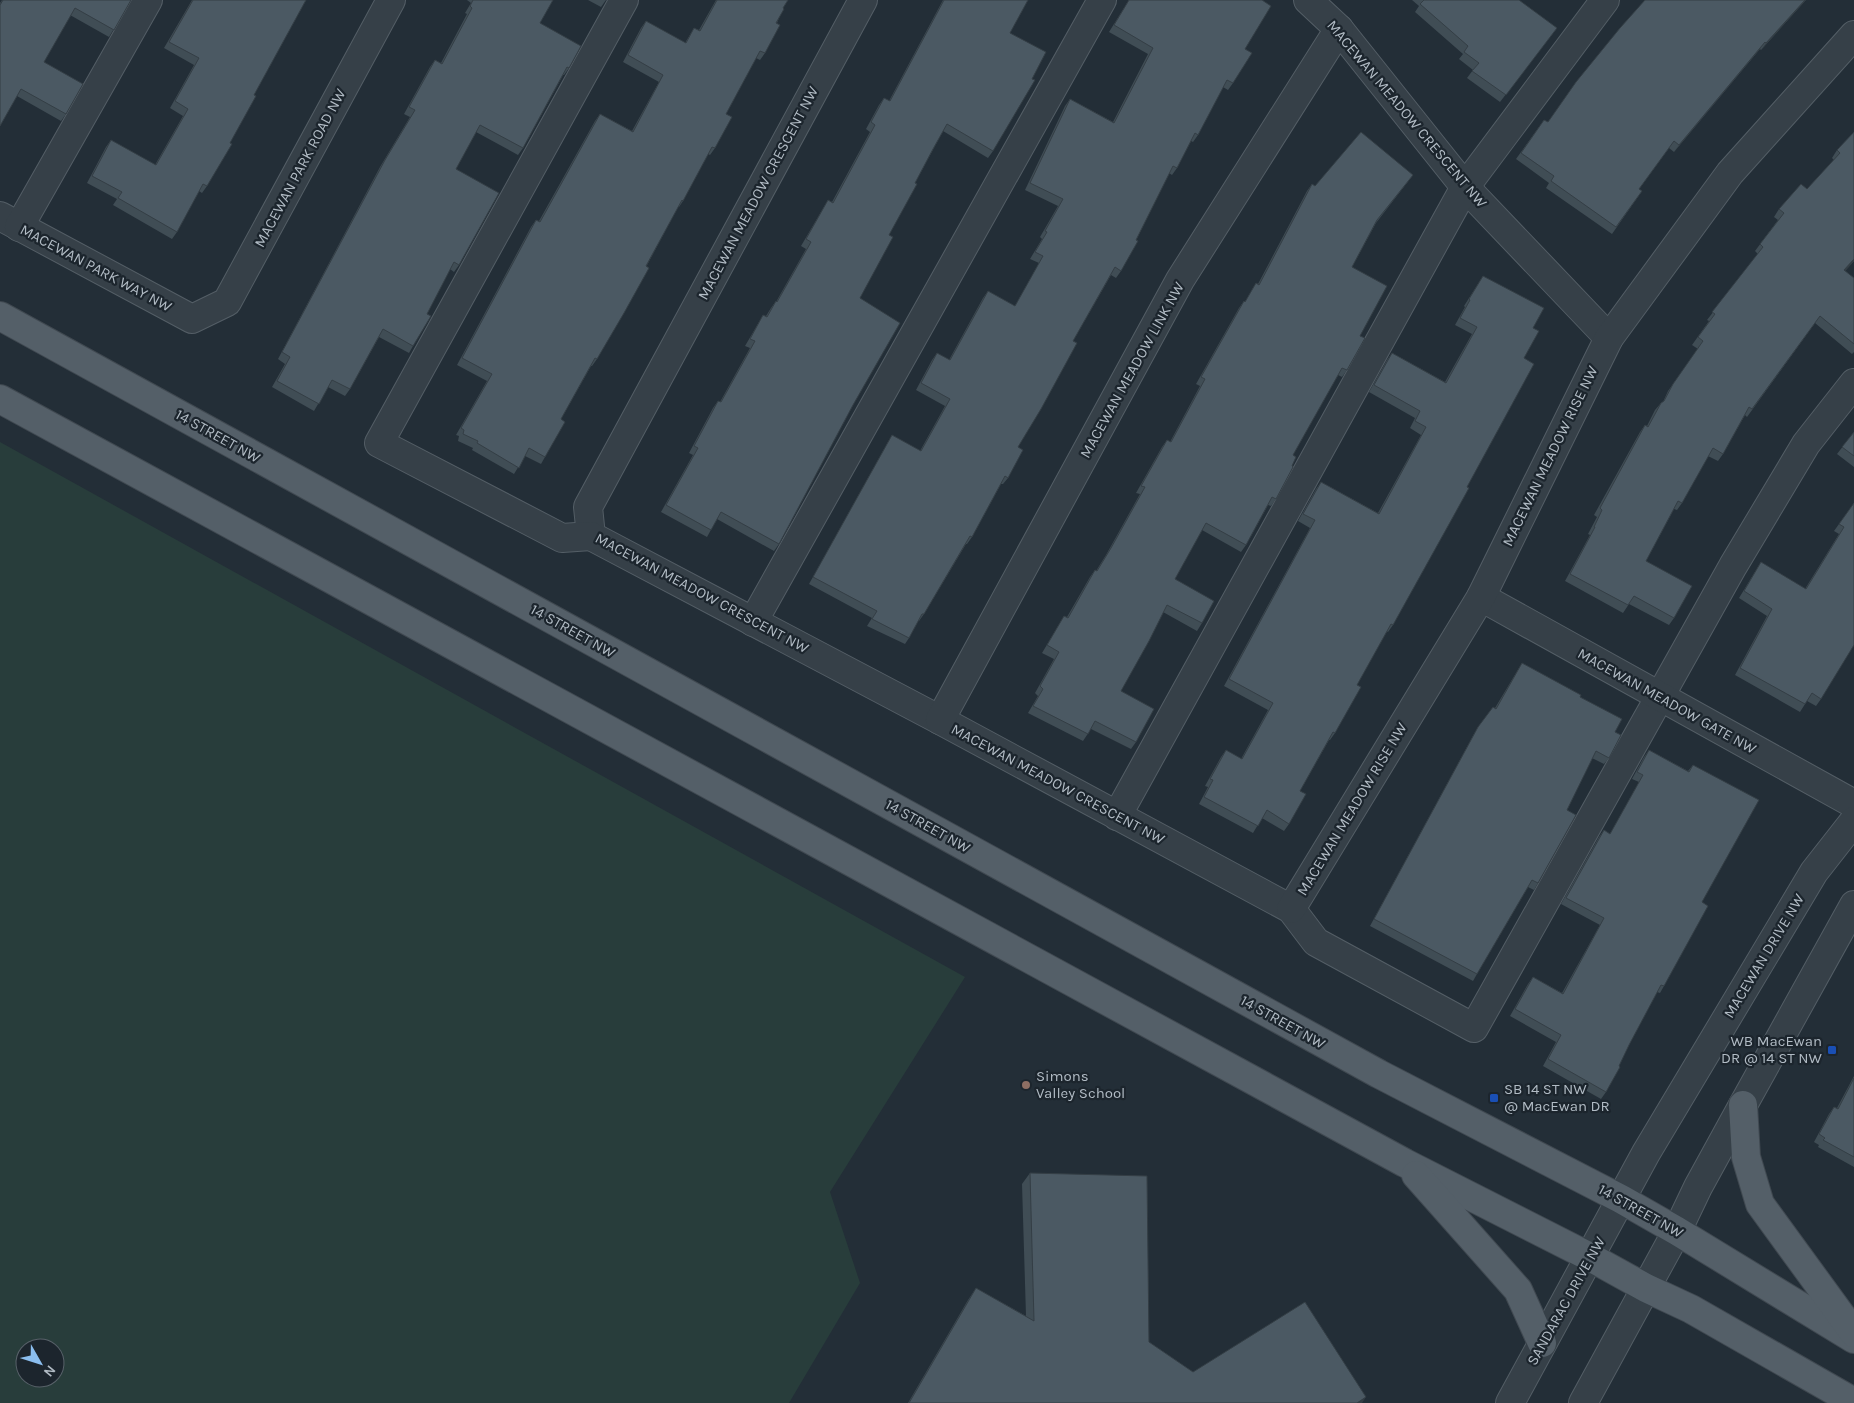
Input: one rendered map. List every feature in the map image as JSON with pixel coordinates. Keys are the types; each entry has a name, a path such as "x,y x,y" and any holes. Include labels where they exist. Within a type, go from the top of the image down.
{"main road":[{"name":"14 STREET NW","path":"0,316 1379,1074 1621,1199 1677,1231 1854,1340"},
{"path":"0,399 1405,1163 1646,1288 1691,1308 1854,1402"},
{"path":"1743,1105 1746,1157 1760,1204 1854,1333"},
{"path":"1405,1163 1518,1290 1542,1343"}],"street":[{"path":"10,222 148,0"},
{"name":"MACEWAN PARK ROAD NW","path":"192,320 228,302 391,0"},
{"path":"591,536 562,538 379,443 624,0"},
{"name":"MACEWAN MEADOW CRESCENT NW","path":"863,0 588,507 591,536 940,720 1291,909"},
{"path":"753,622 1102,0"},
{"name":"MACEWAN MEADOW CRESCENT NW","path":"1308,0 1339,29 1465,187 1609,338"},
{"path":"1116,816 1465,187 1603,1"},
{"name":"MACEWAN MEADOW LINK NW","path":"940,720 1180,280 1339,29"},
{"name":"MACEWAN MEADOW RISE NW","path":"1291,909 1481,597 1609,338 1730,173 1854,35"},
{"name":"MACEWAN PARK WAY NW","path":"10,222 192,320"},
{"path":"1291,909 1316,942 1474,1028 1733,566 1806,444 1854,383"},
{"name":"MACEWAN MEADOW GATE NW","path":"1481,597 1854,804"},
{"name":"MACEWAN DRIVE NW","path":"1621,1199 1646,1153 1814,872 1854,821"},
{"path":"1583,1403 1677,1231 1698,1187 1854,905"},
{"name":"SANDARAC DRIVE NW","path":"1510,1403 1621,1199"}],"green space":[{"path":"0,442 965,977 830,1192 860,1283 789,1403 0,1403"}],"building":[{"path":"3,0 131,0 114,30 75,8 44,62 83,84 66,114 21,89 0,126 0,5"},
{"path":"193,0 306,0 254,95 256,96 230,143 232,144 207,186 203,184 177,232 118,198 122,192 92,176 111,140 156,165 188,109 175,101 199,58 169,42"},
{"path":"473,0 553,0 540,23 581,46 569,68 567,67 523,148 480,125 456,169 499,193 459,265 454,262 427,314 431,316 413,346 383,329 350,389 332,380 319,404 277,381 290,357 282,352 385,160 415,110 409,107 435,60 442,64 472,8 470,6"},
{"path":"717,0 788,0 776,23 780,25 765,53 760,51 726,114 732,117 715,148 712,147 646,266 649,268 561,419 565,422 545,457 529,448 519,468 477,443 478,441 463,434 464,430 461,428 492,374 462,358 536,220 540,222 600,114 633,132 663,75 628,55 646,21 686,43 694,28 700,31"},
{"path":"944,0 1028,0 1010,33 1046,52 1032,79 1035,80 993,151 947,124 933,149 915,183 917,184 889,235 893,237 860,298 900,323 853,405 779,544 721,512 711,530 666,505 698,448 694,446 718,401 721,402 755,341 750,339 763,315 767,317 777,302 811,242 806,239 828,200 833,203 875,125 871,122 884,98 890,101"},
{"path":"1129,0 1262,0 1271,6 1245,49 1252,53 1233,83 1227,80 1198,135 1195,133 1177,168 1173,166 1136,240 1138,241 1121,271 1115,267 1073,341 1077,343 1018,447 1023,450 1008,478 1005,476 972,537 970,536 909,638 872,619 877,611 813,577 892,435 921,451 950,399 921,383 937,353 950,360 988,291 1015,306 1043,256 1035,252 1063,199 1030,183 1070,99 1114,123 1153,48 1114,25"},
{"path":"1424,0 1519,0 1557,28 1506,95 1472,71 1479,63 1464,52 1468,46 1420,4"},
{"path":"1645,0 1805,0 1765,42 1679,145 1674,141 1639,189 1642,191 1616,227 1551,181 1554,176 1521,153 1544,120 1548,122 1576,82"},
{"path":"1361,132 1413,175 1377,220 1352,267 1387,286 1360,336 1365,338 1347,370 1342,368 1293,455 1296,457 1293,467 1276,499 1272,497 1246,545 1206,523 1175,579 1214,601 1202,623 1167,605 1121,691 1154,709 1136,742 1095,721 1088,734 1033,706 1043,689 1040,686 1059,652 1047,645 1064,616 1068,618 1095,570 1097,571 1111,548 1145,487 1141,486 1167,440 1171,442 1205,379 1201,377 1244,301 1256,283 1259,285 1312,184 1315,186"},
{"path":"1854,132 1854,259 1844,270 1854,278 1854,344 1820,316 1752,409 1749,407 1723,454 1713,448 1682,503 1678,501 1646,561 1692,586 1674,618 1634,596 1628,605 1570,574 1595,527 1602,510 1600,508 1645,425 1648,427 1673,384 1703,341 1698,337 1715,314 1712,312 1763,247 1760,244 1784,213 1779,209 1801,184 1807,189 1840,153 1837,150"},
{"path":"1483,276 1544,308 1533,328 1539,331 1524,358 1534,364 1467,487 1469,488 1393,625 1391,624 1357,685 1361,687 1300,791 1306,794 1289,824 1267,810 1258,826 1204,797 1213,780 1210,779 1226,750 1242,759 1273,703 1229,679 1315,520 1303,514 1321,482 1379,514 1426,427 1415,421 1420,411 1374,385 1392,353 1446,383 1477,327 1460,318"},
{"path":"1854,432 1854,456 1842,447"},
{"path":"1854,503 1854,645 1821,699 1812,693 1805,704 1740,668 1772,609 1744,591 1761,562 1806,589 1844,527 1839,524"},
{"path":"1522,663 1622,719 1615,732 1621,735 1609,758 1596,751 1567,810 1576,815 1538,883 1532,880 1477,974 1374,919 1478,727 1493,707 1496,709"},
{"path":"1649,750 1689,772 1693,765 1759,800 1702,902 1708,906 1664,986 1661,985 1606,1092 1548,1059 1561,1035 1515,1009 1533,977 1563,994 1604,918 1566,898 1604,830 1610,834 1643,775 1637,772"},
{"path":"1854,1078 1854,1157 1823,1140 1825,1138 1819,1134 1834,1107 1838,1109"},
{"path":"1030,1173 1147,1176 1149,1342 1193,1372 1305,1302 1366,1397 1357,1403 909,1403 976,1288 1034,1321"}],"place":[{"name":"WB MacEwan DR @ 14 ST NW","path":"1832,1050"},
{"name":"Simons Valley School","path":"1026,1085"},
{"name":"SB 14 ST NW @ MacEwan DR","path":"1494,1098"}]}
